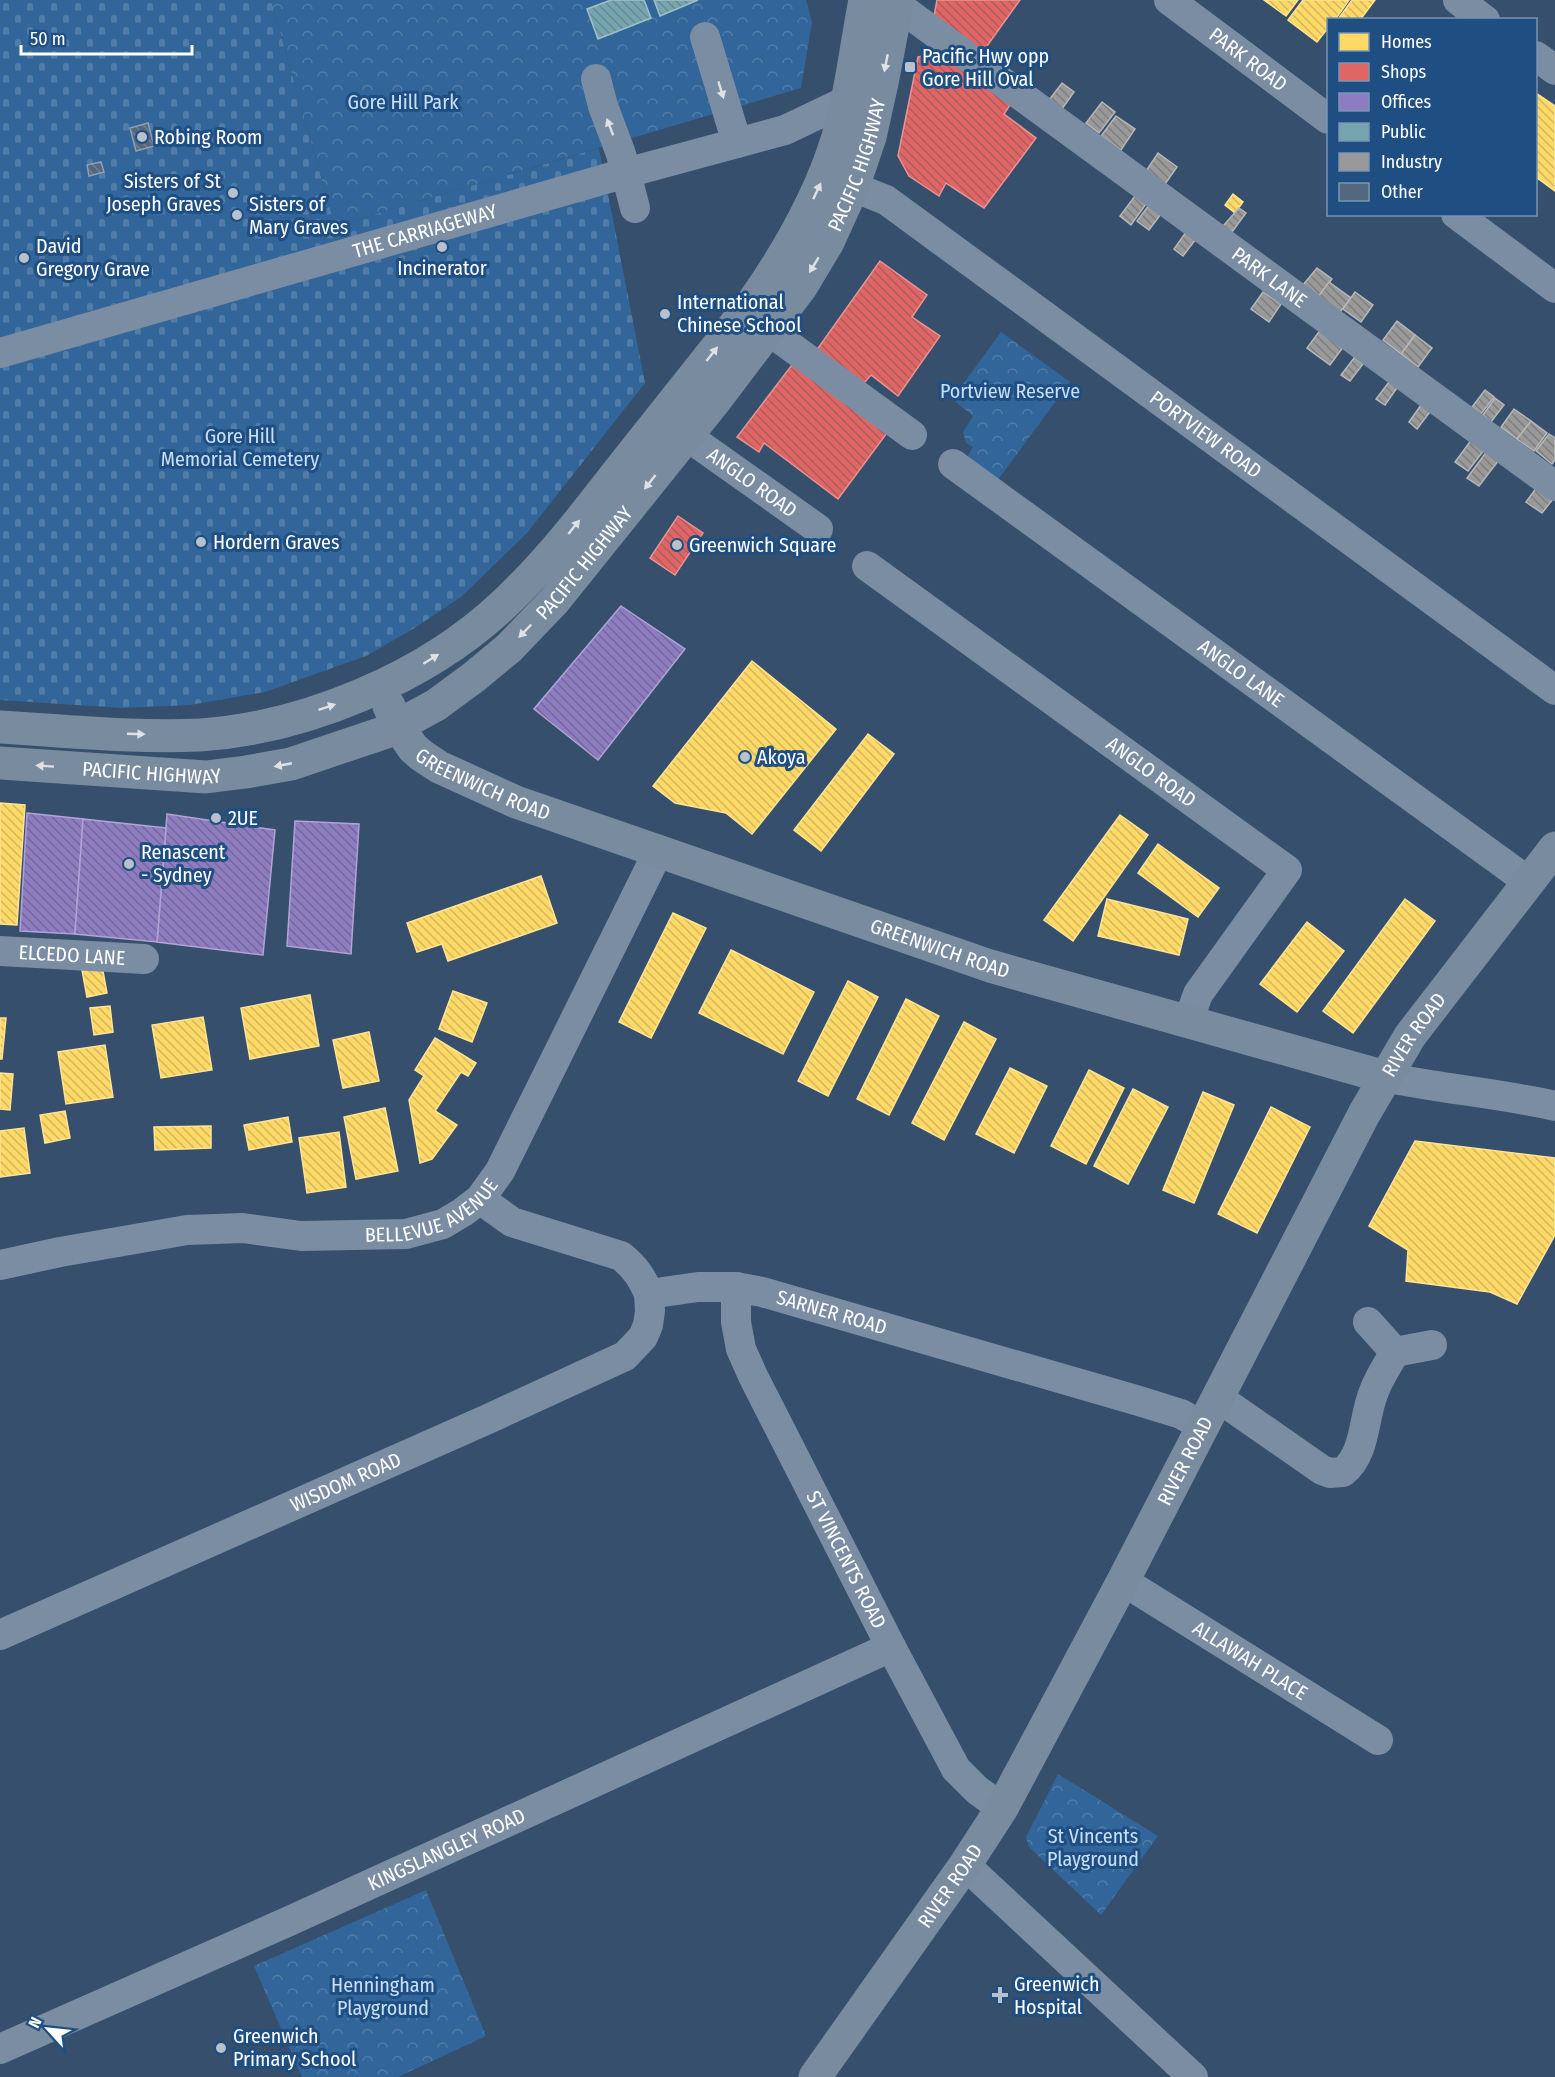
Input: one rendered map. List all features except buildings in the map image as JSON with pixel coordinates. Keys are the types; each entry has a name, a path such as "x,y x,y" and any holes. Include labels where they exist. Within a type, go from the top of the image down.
{"main road":[{"name":"PACIFIC HIGHWAY","path":"0,727 137,735 201,735 228,732 279,721 335,705 408,673 483,622 525,582 592,505 772,275 796,236 821,182 838,138 846,101 887,2"},
{"name":"PACIFIC HIGHWAY","path":"0,763 206,777 291,764 360,742 398,726 446,698 509,648 555,600 687,436 801,287 828,242 853,187 870,137 882,83 887,2"},
{"name":"GREENWICH ROAD","path":"380,686 398,726 413,748 439,767 516,802 990,966 1385,1077"},
{"name":"RIVER ROAD","path":"815,2077 965,1865 1002,1808 1123,1581 1385,1077 1410,1036 1555,848"}],"street":[{"name":"PARK ROAD","path":"1169,0 1327,118"},
{"path":"1458,0 1482,18"},
{"name":"PARK LANE","path":"887,2 981,67 1555,486"},
{"path":"705,37 737,143"},
{"path":"1537,57 1555,70"},
{"path":"596,80 635,207"},
{"name":"THE CARRIAGEWAY","path":"0,353 626,173 785,130 846,101"},
{"name":"PORTVIEW ROAD","path":"853,187 886,200 1555,690"},
{"path":"1459,216 1555,288"},
{"path":"768,330 912,435"},
{"name":"ANGLO ROAD","path":"687,436 818,529"},
{"name":"ANGLO LANE","path":"953,464 1529,882"},
{"name":"ANGLO ROAD","path":"867,566 1287,870 1198,994 1188,1022"},
{"name":"BELLEVUE AVENUE","path":"0,1265 187,1230 243,1228 301,1236 406,1234 443,1224 480,1200 500,1171 659,850"},
{"name":"ELCEDO LANE","path":"0,951 144,960"},
{"name":"GREENWICH ROAD","path":"1385,1077 1555,1106"},
{"path":"480,1200 512,1222 621,1256 638,1272 649,1294"},
{"name":"SARNER ROAD","path":"649,1294 698,1287 736,1287 788,1299 1139,1401 1181,1414 1202,1426"},
{"name":"ST VINCENTS ROAD","path":"736,1287 736,1322 741,1349 774,1419 956,1769 977,1790 1002,1808"},
{"name":"WISDOM ROAD","path":"0,1635 625,1356 639,1342 648,1325 649,1294"},
{"path":"1368,1322 1395,1352"},
{"path":"1395,1352 1431,1345"},
{"path":"1217,1398 1322,1470 1330,1473 1344,1472 1352,1465 1358,1453 1372,1396 1395,1352"},
{"name":"ALLAWAH PLACE","path":"1123,1581 1378,1740"},
{"name":"KINGSLANGLEY ROAD","path":"0,2049 285,1923 891,1647"},
{"path":"965,1865 1193,2077"}],"green space":[{"name":"Gore Hill Memorial Cemetery","path":"0,0 271,0 335,226 599,148 645,383 527,533 461,597 413,629 366,656 265,692 190,705 122,708 0,700"},
{"name":"Gore Hill Park","path":"271,0 806,0 812,22 801,88 335,226"},
{"name":"Portview Reserve","path":"1001,332 1070,382 997,481 966,459 973,447 966,443 963,432 973,416 952,399"},
{"name":"St Vincents Playground","path":"1058,1774 1158,1836 1101,1915 1029,1847 1026,1837"},
{"name":"Henningham Playground","path":"426,1890 486,2036 398,2077 302,2077 254,1966"}],"place":[{"name":"Pacific Hwy opp Gore Hill Oval","path":"910,67"},
{"name":"Robing Room","path":"142,137"},
{"name":"Sisters of St Joseph Graves","path":"233,193"},
{"name":"Sisters of Mary Graves","path":"237,215"},
{"name":"Incinerator","path":"442,247"},
{"name":"David Gregory Grave","path":"24,258"},
{"name":"International Chinese School","path":"665,314"},
{"name":"Hordern Graves","path":"201,542"},
{"name":"Greenwich Square","path":"677,545"},
{"name":"Akoya","path":"745,757"},
{"name":"2UE","path":"216,818"},
{"name":"Renascent - Sydney","path":"129,864"},
{"name":"Greenwich Hospital","path":"1000,1995"},
{"name":"Greenwich Primary School","path":"221,2048"}]}
